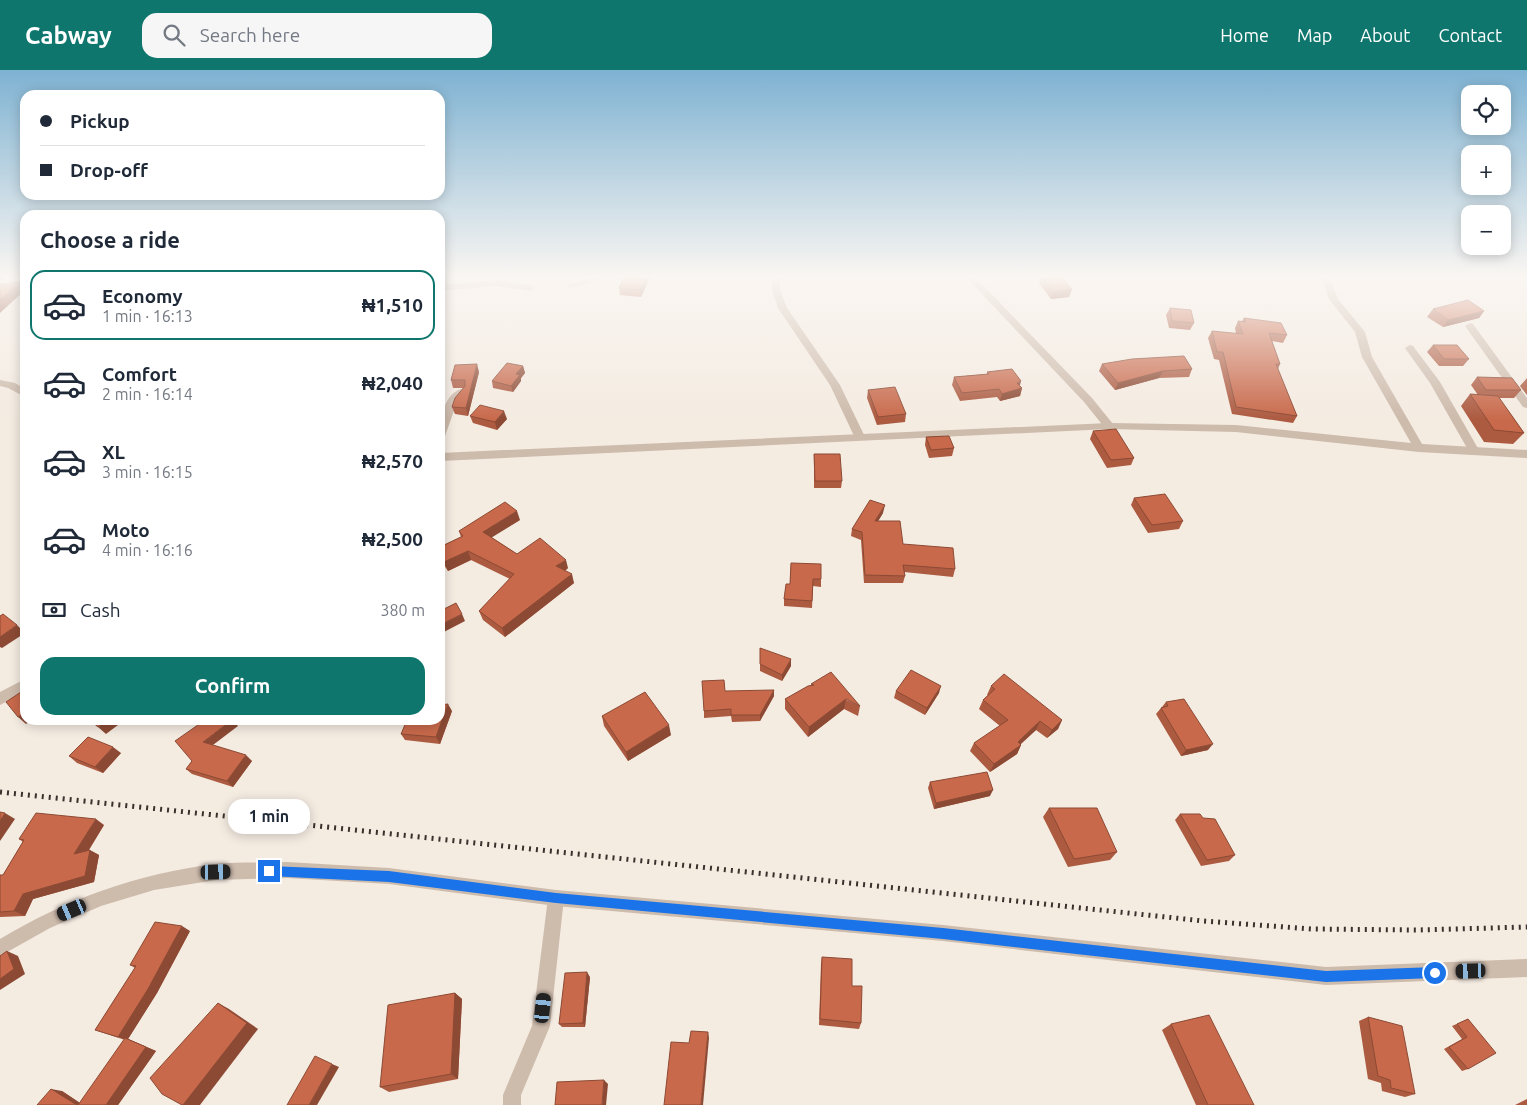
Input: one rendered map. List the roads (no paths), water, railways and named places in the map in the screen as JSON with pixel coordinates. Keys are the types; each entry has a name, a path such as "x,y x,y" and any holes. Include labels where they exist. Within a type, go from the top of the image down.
{"street":[{"path":"793,323 826,370 851,413 860,437"},
{"path":"1014,323 1088,400 1109,426"},
{"path":"1353,323 1360,332 1367,358 1419,448"},
{"path":"1470,326 1527,405"},
{"path":"1410,348 1435,382 1475,452"},
{"path":"0,383 20,390"},
{"path":"445,423 452,404 461,392"},
{"path":"445,457 1109,426 1174,426 1253,430 1419,448 1527,454"},
{"path":"0,699 20,688"},
{"path":"0,948 44,922 100,898 154,882 216,872 287,870 389,876 556,898 943,933 1326,976 1527,968"},
{"path":"512,1105 512,1095 541,1026 556,898"}],"railway":[{"path":"0,792 1203,921 1312,929 1418,930 1527,927"}]}
